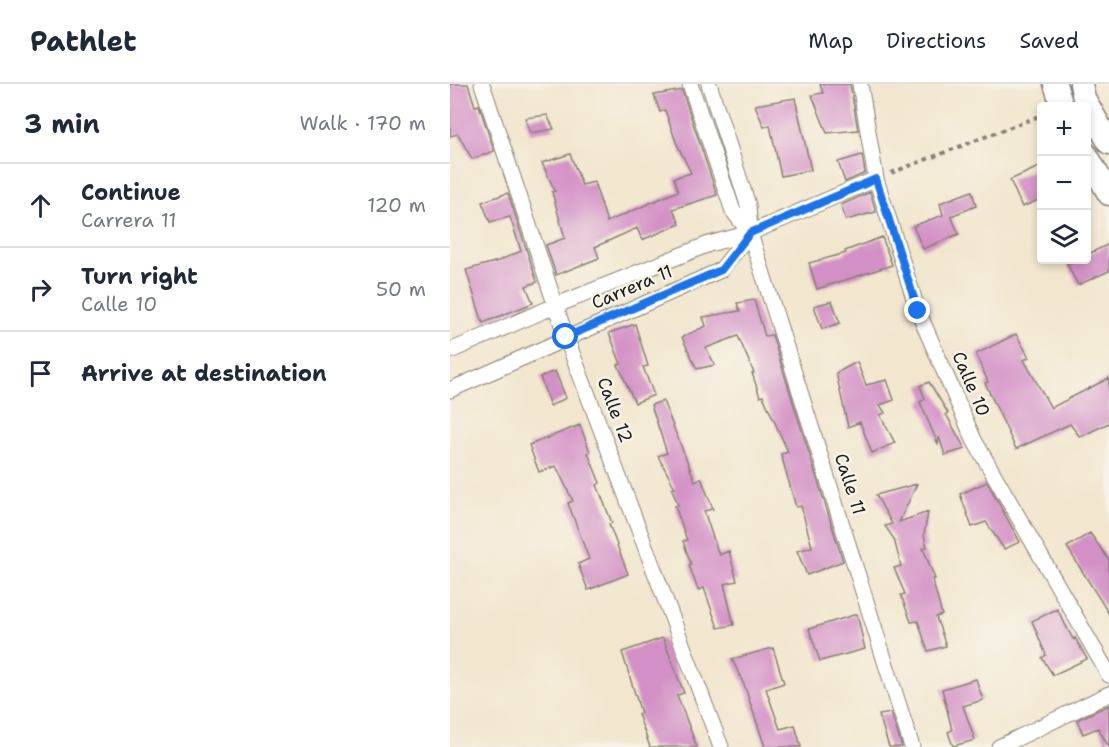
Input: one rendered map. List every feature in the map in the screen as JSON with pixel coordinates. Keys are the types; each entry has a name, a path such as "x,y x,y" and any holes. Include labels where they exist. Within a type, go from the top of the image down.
{"street":[{"name":"Calle 12","path":"482,84 566,337 722,747"},
{"name":"Calle 11","path":"690,84 733,211 750,233"},
{"name":"Calle 11","path":"709,84 748,205 750,233 912,747"},
{"name":"Calle 10","path":"860,84 876,179 918,311 974,440 1109,675"},
{"path":"1055,84 1061,102"},
{"path":"1081,84 1084,98 1109,143"},
{"path":"1095,156 1109,194"},
{"name":"Carrera 11","path":"450,351 709,244 750,233 876,179"},
{"name":"Carrera 11","path":"450,390 721,270 750,233"},
{"path":"999,747 1109,694"}],"path":[{"path":"876,179 1037,117"}],"building":[{"path":"450,84 468,84 475,106 479,105 494,151 472,159 458,134 450,136"},
{"path":"820,84 850,84 858,130 827,133 812,95 823,93"},
{"path":"682,90 717,195 673,209 680,224 642,240 637,228 595,247 599,258 556,275 546,245 565,238 552,192 555,191 542,163 570,154 582,185 594,182 607,222 678,191 674,178 691,173 676,142 665,110 660,112 654,95"},
{"path":"795,98 811,170 781,176 770,125 764,127 755,105"},
{"path":"547,115 554,129 530,133 525,118"},
{"path":"862,155 865,173 845,182 838,162"},
{"path":"1037,168 1037,201 1022,207 1010,180"},
{"path":"972,191 976,206 951,216 959,234 923,249 913,226 943,215 940,203"},
{"path":"870,192 876,212 846,220 841,205"},
{"path":"508,193 537,282 526,286 533,303 483,323 466,270 498,261 521,251 510,217 490,222 482,202"},
{"path":"882,237 892,265 817,289 809,263 846,253 845,251"},
{"path":"1109,244 1109,271 1078,285 1067,264 1091,264 1091,253"},
{"path":"754,300 765,336 772,335 843,561 807,575 797,551 812,547 801,506 796,507 781,454 788,452 763,396 760,397 752,373 754,373 738,336 706,348 715,365 697,369 682,337 706,326 703,317 740,311 737,303"},
{"path":"832,301 840,323 822,329 814,306"},
{"path":"635,324 648,366 643,367 654,395 635,403 618,365 621,364 609,333"},
{"path":"1016,334 1029,357 1024,360 1051,408 1109,378 1109,423 1080,437 1070,424 1016,449 985,383 988,382 976,354"},
{"path":"857,362 866,385 887,380 894,400 880,405 885,413 880,415 895,443 872,453 860,422 848,427 836,373"},
{"path":"555,371 566,398 550,406 540,377"},
{"path":"929,382 948,413 946,414 965,449 945,455 939,437 938,444 920,402 925,399 920,386"},
{"path":"663,401 695,481 701,478 713,509 704,511 719,555 729,551 737,581 724,584 734,625 718,628 704,588 698,590 689,565 691,564 683,541 687,540 675,506 678,505 672,489 675,488 658,456 667,453 651,405"},
{"path":"580,425 600,483 597,485 612,523 609,524 628,574 588,590 578,564 589,559 568,503 573,501 556,466 539,472 529,445"},
{"path":"987,482 1020,542 1004,549 986,522 972,527 960,494"},
{"path":"917,484 899,522 928,512 924,535 927,547 923,548 935,579 932,579 942,615 936,617 946,646 928,651 918,621 911,622 901,595 905,594 894,568 901,566 894,539 885,526 892,524 876,495"},
{"path":"1090,533 1109,560 1109,614 1067,547"},
{"path":"1057,609 1087,659 1053,675 1042,658 1046,655 1032,621"},
{"path":"857,614 865,649 820,661 809,629"},
{"path":"663,638 684,693 677,695 697,747 650,747 638,714 641,713 622,652"},
{"path":"773,648 784,683 766,689 780,729 795,725 801,747 765,747 745,687 732,659"},
{"path":"976,679 983,700 963,706 975,740 953,746 948,732 952,730 942,689"},
{"path":"1109,705 1109,747 1098,728 1083,734 1077,720"},
{"path":"891,713 902,747 889,747 879,715"}],"route":[{"path":"566,337 721,270 750,233 876,179 918,311"}]}
